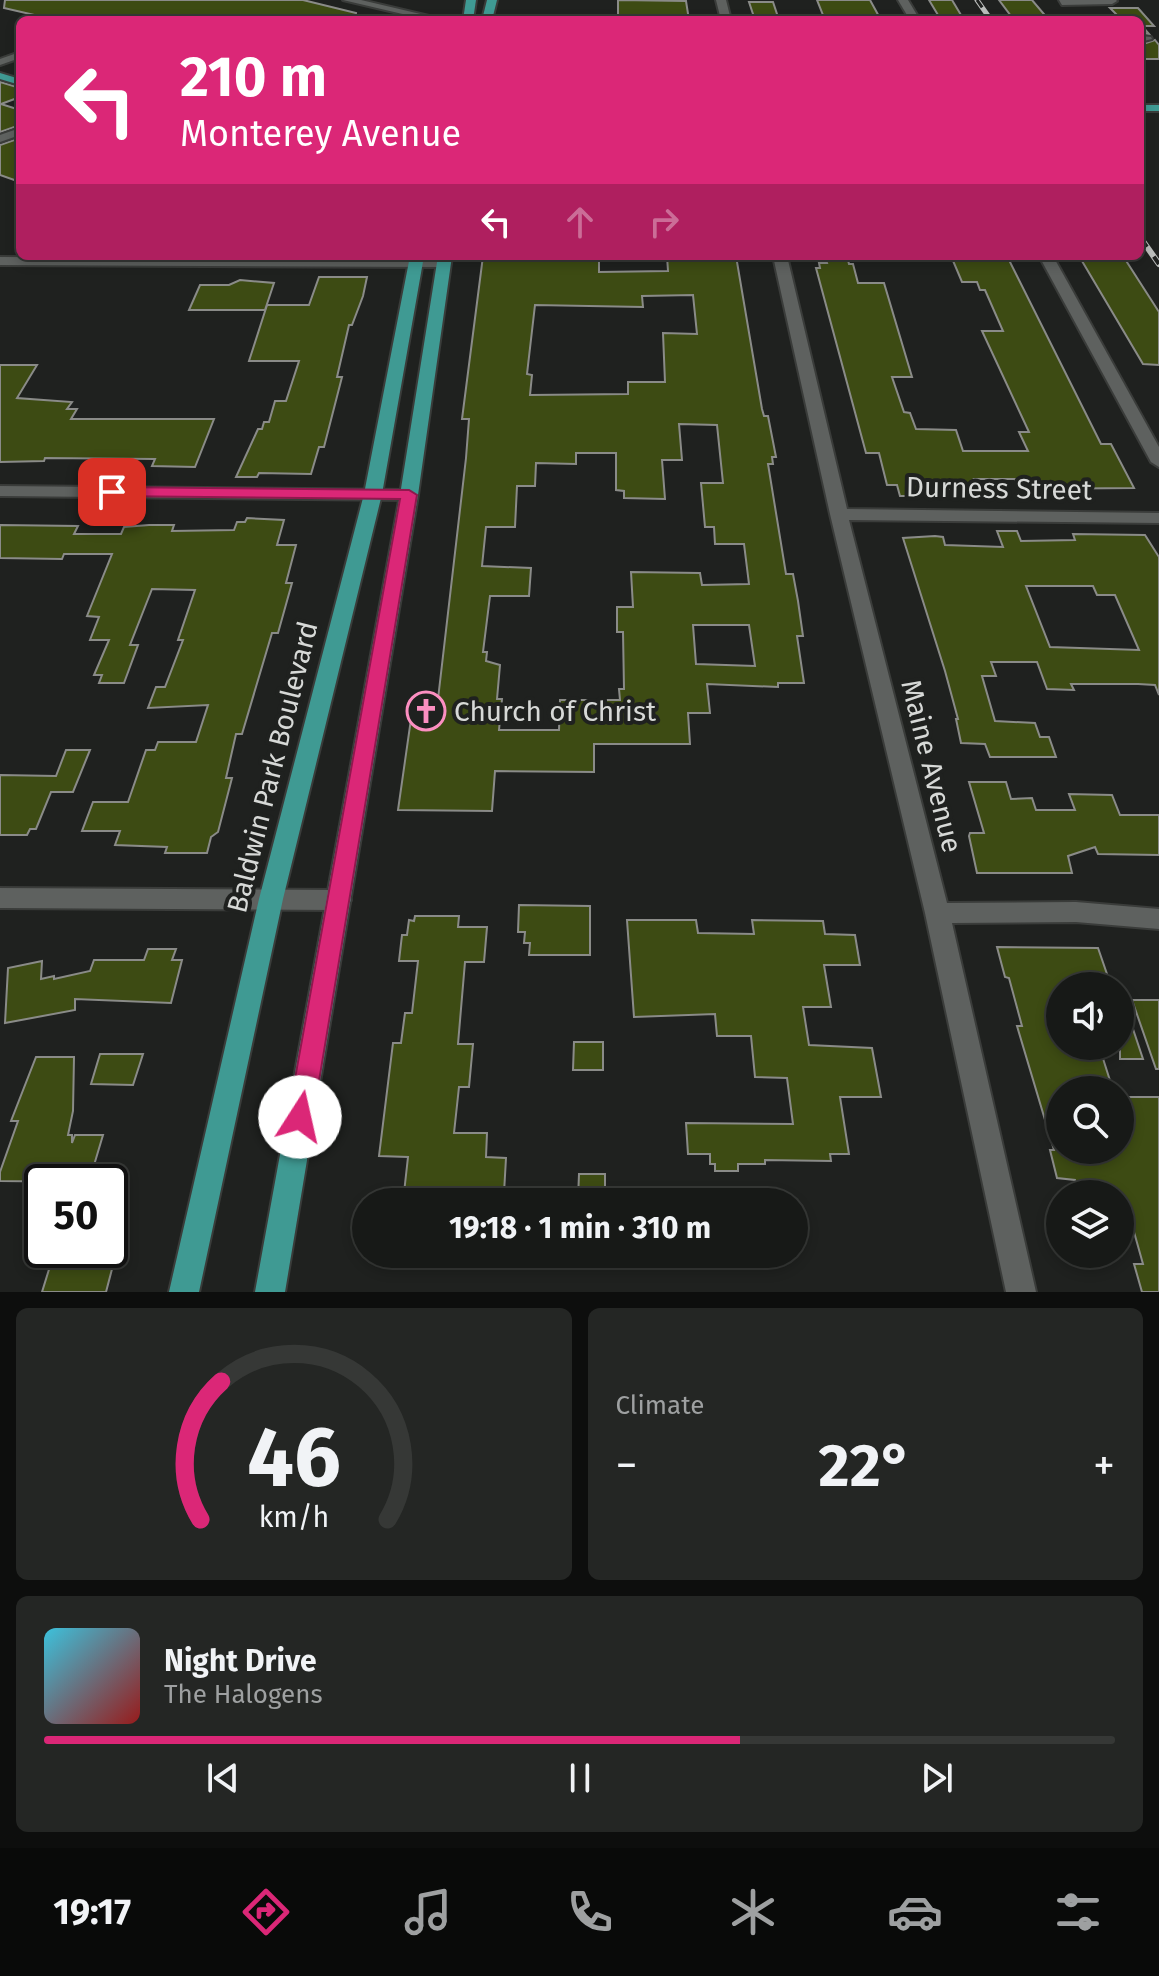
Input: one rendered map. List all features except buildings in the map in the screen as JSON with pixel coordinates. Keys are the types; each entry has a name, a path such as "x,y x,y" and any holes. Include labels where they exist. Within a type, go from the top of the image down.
{"main road":[{"name":"Baldwin Park Boulevard","path":"184,1292 271,899 373,494 416,260"},
{"path":"270,1292 409,495 445,260"}],"street":[{"path":"348,0 422,16"},
{"path":"1061,1 1112,1"},
{"path":"1061,1 1070,11"},
{"path":"0,261 208,260"},
{"name":"Maine Avenue","path":"781,260 839,514 937,913 1021,1292"},
{"path":"1048,260 1159,462"},
{"path":"0,491 409,495"},
{"name":"Durness Street","path":"839,514 1159,518"},
{"path":"0,898 339,900"},
{"path":"937,913 1064,913 1134,915 1159,919"}],"railway":[{"path":"977,0 988,16"},
{"path":"1144,243 1159,264"}],"place":[{"name":"Church of Christ","path":"426,711"}],"route":[{"path":"112,492 409,495 300,1117"}]}
